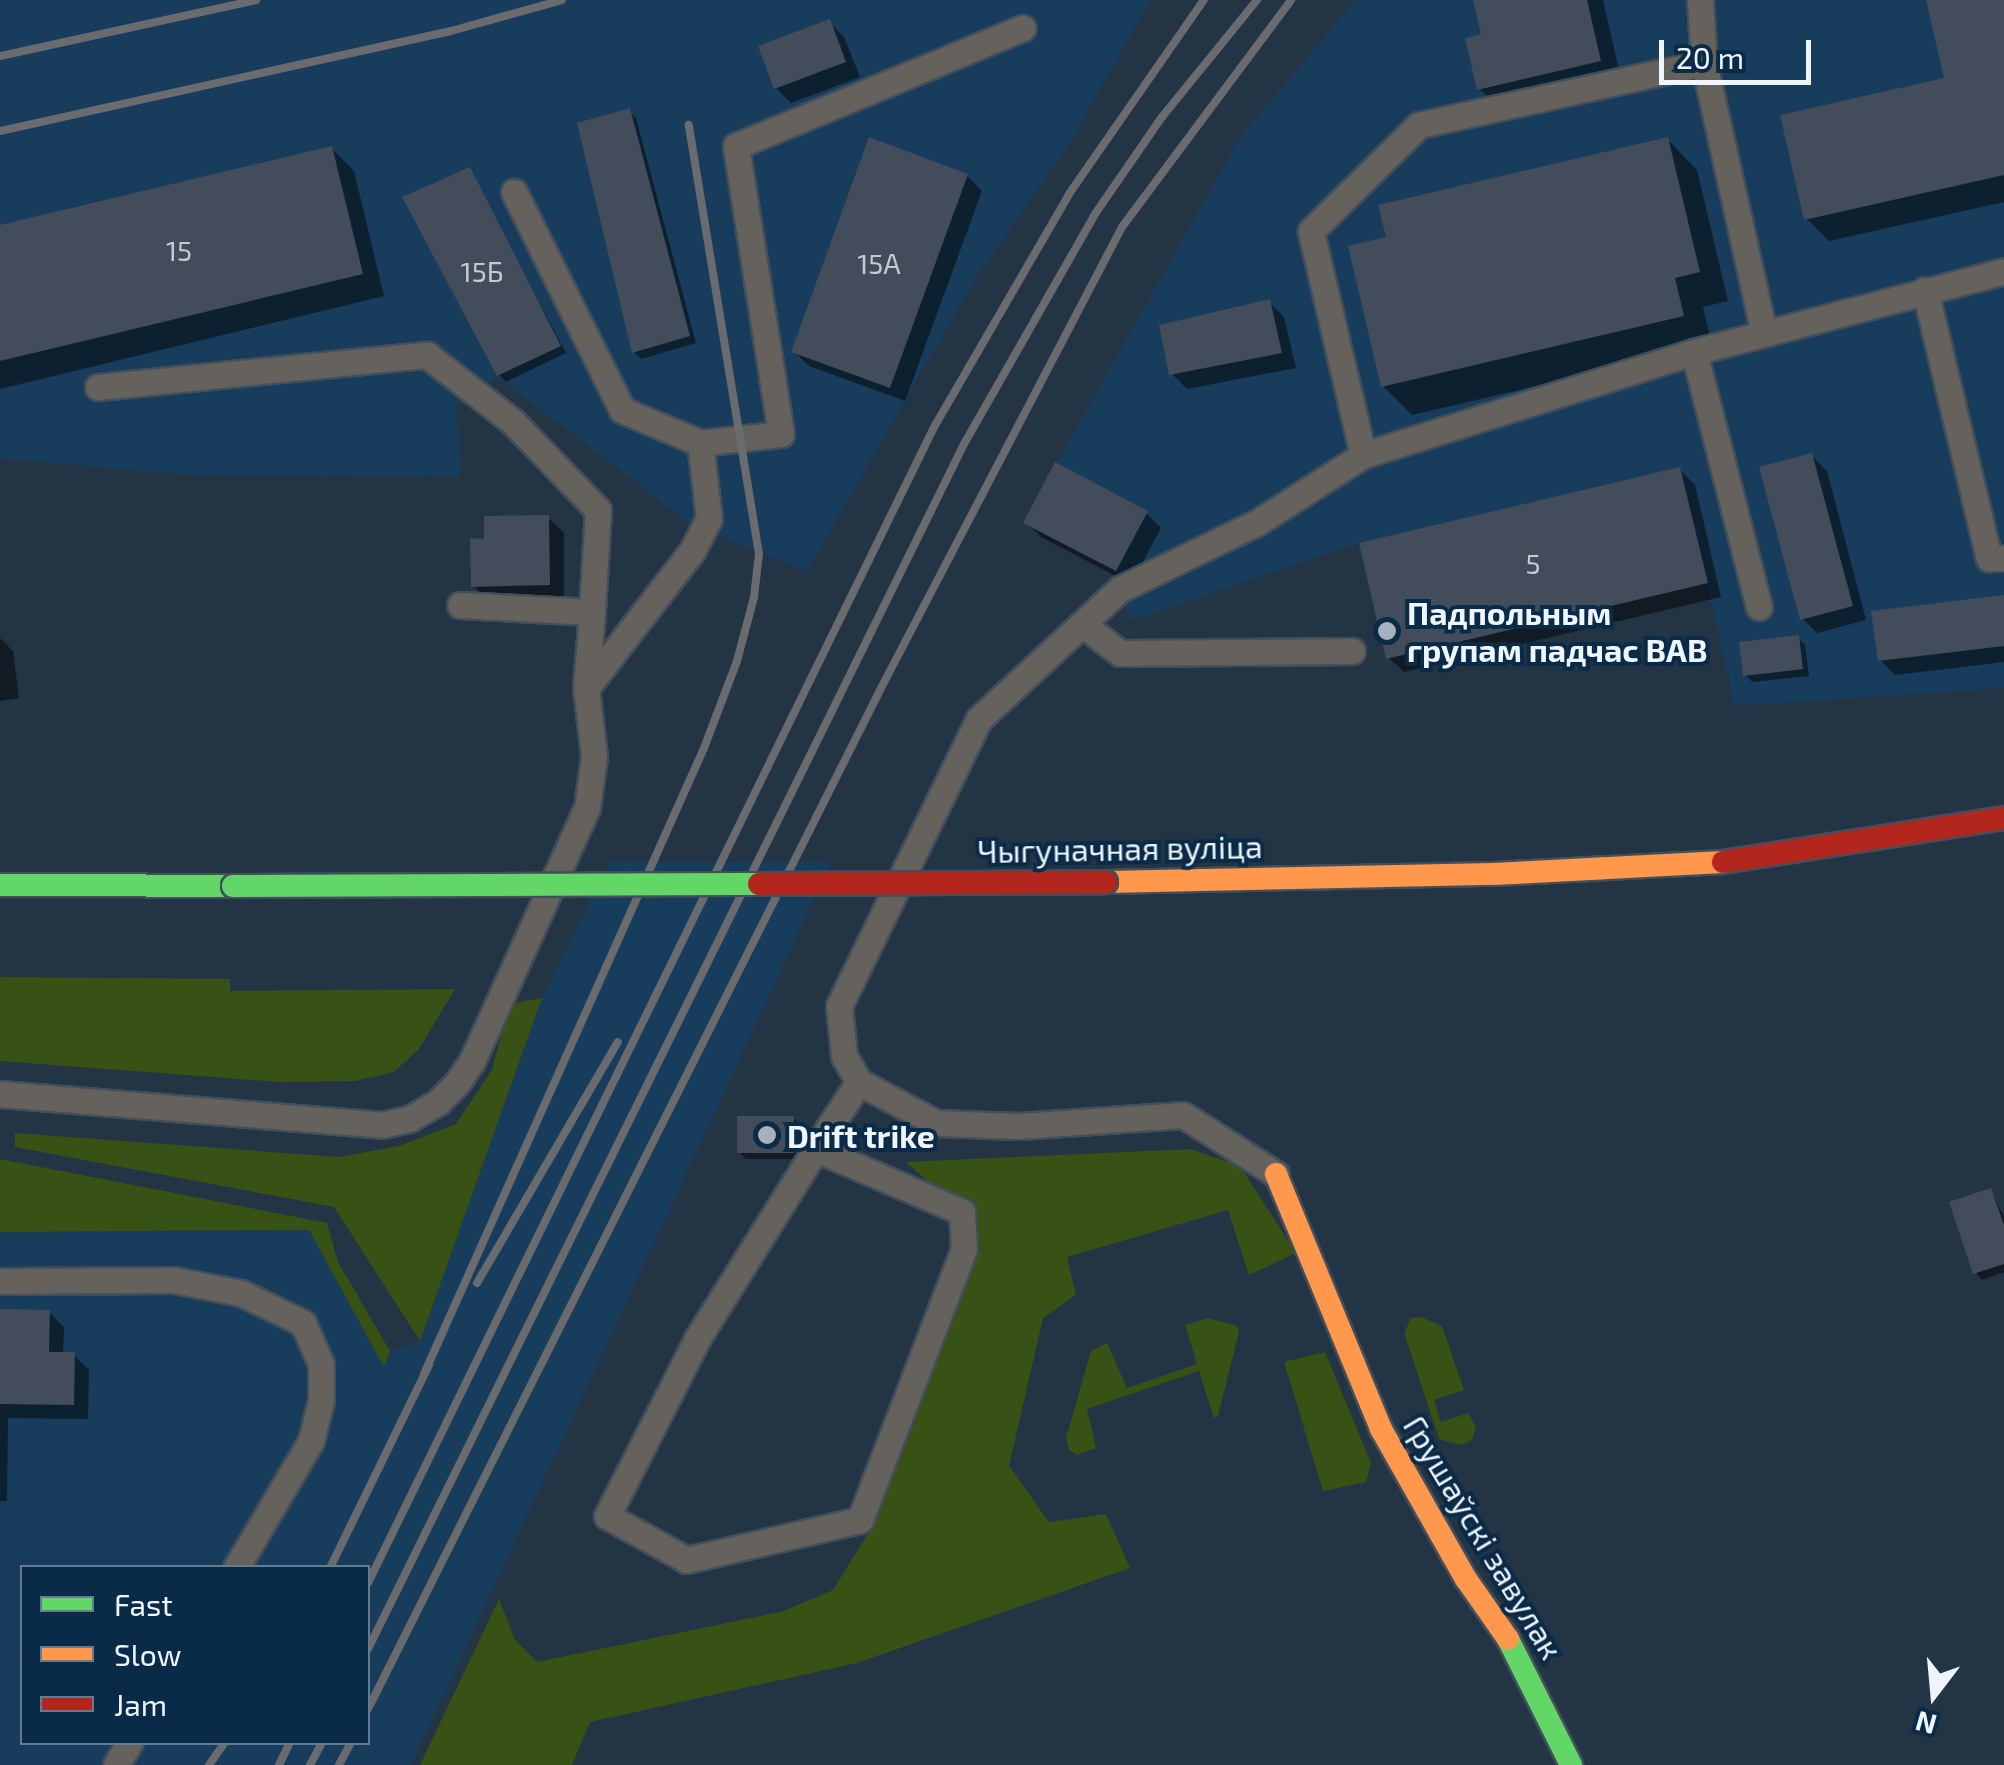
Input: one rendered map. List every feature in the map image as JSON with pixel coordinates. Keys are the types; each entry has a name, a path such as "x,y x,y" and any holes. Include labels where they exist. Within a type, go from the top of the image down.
{"main road":[{"name":"Чыгуначная вуліца","path":"0,884 1106,882 1494,874 1756,860 2004,818"},
{"name":"Грушаўскі завулак","path":"1276,1174 1381,1429 1466,1579 1520,1655 1571,1765"}],"lane":[{"path":"1705,1 1704,64 1764,333"},
{"path":"514,192 622,410 700,443 782,434 736,146 1023,28"},
{"path":"1363,454 1310,230 1420,124 1704,64"},
{"path":"1276,1174 1183,1115 1018,1126 936,1123 859,1082 844,1056 839,1006 979,719 1120,590 1258,522 1363,454 1694,352 2004,271"},
{"path":"1926,290 1989,558 2004,558"},
{"path":"1694,352 1759,607"},
{"path":"0,1094 382,1125 409,1118 438,1102 472,1062 588,808 594,756 586,688 598,510 513,422 427,355 98,387"},
{"path":"586,688 692,551 709,518 700,443"},
{"path":"460,605 592,612"},
{"path":"1082,624 1120,653 1352,651"},
{"path":"816,1150 962,1212 964,1250 860,1520 687,1560 607,1516 697,1338 859,1082"},
{"path":"0,1281 174,1280 240,1294 303,1323 321,1364 321,1400 311,1441 238,1565"}],"shaded area":[{"path":"0,0 1150,0 1071,141 975,279 807,571 692,525 497,376 456,406 461,476 189,475 0,458"},
{"path":"1356,0 2004,0 2004,688 1735,706 1707,583 1386,659 1358,543 1131,621 1115,571 1023,523 1241,136"},
{"path":"609,862 831,862 411,1765 0,1765 0,1232 309,1230 385,1365 390,1351 420,1341 542,998"}],"green space":[{"path":"0,977 230,979 230,991 455,989 419,1049 394,1072 355,1081 281,1082 0,1061"},
{"path":"542,998 420,1341 334,1207 15,1147 15,1133 339,1157 399,1146 456,1124 492,1070 509,1004"},
{"path":"1190,1149 1240,1166 1296,1253 1249,1275 1228,1210 1067,1257 1076,1295 1043,1318 1009,1466 1049,1522 1106,1514 1130,1568 857,1663 590,1722 572,1765 420,1765 499,1599 515,1640 537,1662 784,1611 833,1590 874,1524 965,1252 952,1203 906,1162"},
{"path":"0,1159 327,1223 338,1262 390,1351 384,1367 309,1230 0,1232"},
{"path":"1421,1317 1442,1326 1464,1390 1434,1400 1441,1422 1468,1413 1476,1427 1472,1440 1460,1445 1439,1439 1404,1333 1411,1318"},
{"path":"1208,1318 1237,1326 1239,1332 1218,1416 1214,1418 1199,1371 1087,1409 1096,1448 1077,1455 1069,1450 1066,1438 1091,1351 1107,1343 1127,1388 1197,1364 1185,1325"},
{"path":"1325,1352 1371,1463 1366,1482 1323,1491 1284,1362"}],"building":[{"path":"1473,0 1587,0 1601,61 1477,90 1465,38 1481,34"},
{"path":"1926,0 2004,0 2004,175 1804,220 1780,115 1944,78"},
{"path":"830,19 846,62 774,89 758,46"},
{"path":"630,108 690,336 632,353 577,123"},
{"path":"869,137 968,174 890,388 791,352"},
{"path":"1668,137 1700,272 1675,278 1684,316 1381,387 1348,246 1386,237 1378,205"},
{"path":"332,146 363,274 0,361 0,225"},
{"path":"470,167 561,346 497,376 402,197"},
{"path":"1270,299 1282,353 1169,375 1159,325"},
{"path":"1812,453 1853,606 1800,620 1759,467"},
{"path":"1055,462 1148,511 1116,571 1023,523"},
{"path":"1680,467 1708,583 1386,659 1359,543"},
{"path":"549,515 550,585 471,587 470,538 484,539 484,516"},
{"path":"2004,595 2004,646 1878,661 1871,611"},
{"path":"1799,635 1803,669 1743,676 1739,642"},
{"path":"737,1116 794,1116 794,1153 737,1153"},
{"path":"1991,1188 2004,1225 2004,1264 1973,1274 1949,1202"},
{"path":"0,1309 50,1310 49,1352 75,1352 74,1405 0,1404"}],"railway":[{"path":"0,56 256,0"},
{"path":"0,131 451,31 562,0"},
{"path":"370,1579 933,429 1069,194 1204,0"},
{"path":"370,1645 964,444 1095,214 1162,117 1257,0"},
{"path":"370,1705 880,690 1122,227 1291,0"},
{"path":"424,1374 704,748 737,661 754,597 759,554 689,125"},
{"path":"477,1283 618,1042"},
{"path":"331,1565 429,1365"},
{"path":"209,1765 223,1745"},
{"path":"279,1765 289,1745"},
{"path":"310,1765 320,1745"},
{"path":"339,1765 349,1745"}],"traffic: fast":[{"path":"233,886 759,884"},
{"path":"0,885 233,886"},
{"path":"1508,1639 1571,1765"}],"traffic: slow":[{"path":"1106,882 1494,874 1723,862"},
{"path":"1276,1174 1381,1429 1466,1579 1508,1639"}],"traffic: jam":[{"path":"1723,862 2004,818"},
{"path":"759,884 1106,882"}],"place":[{"name":"Падпольным групам падчас ВАВ","path":"1387,631"},
{"name":"Drift trike","path":"767,1135"}]}
